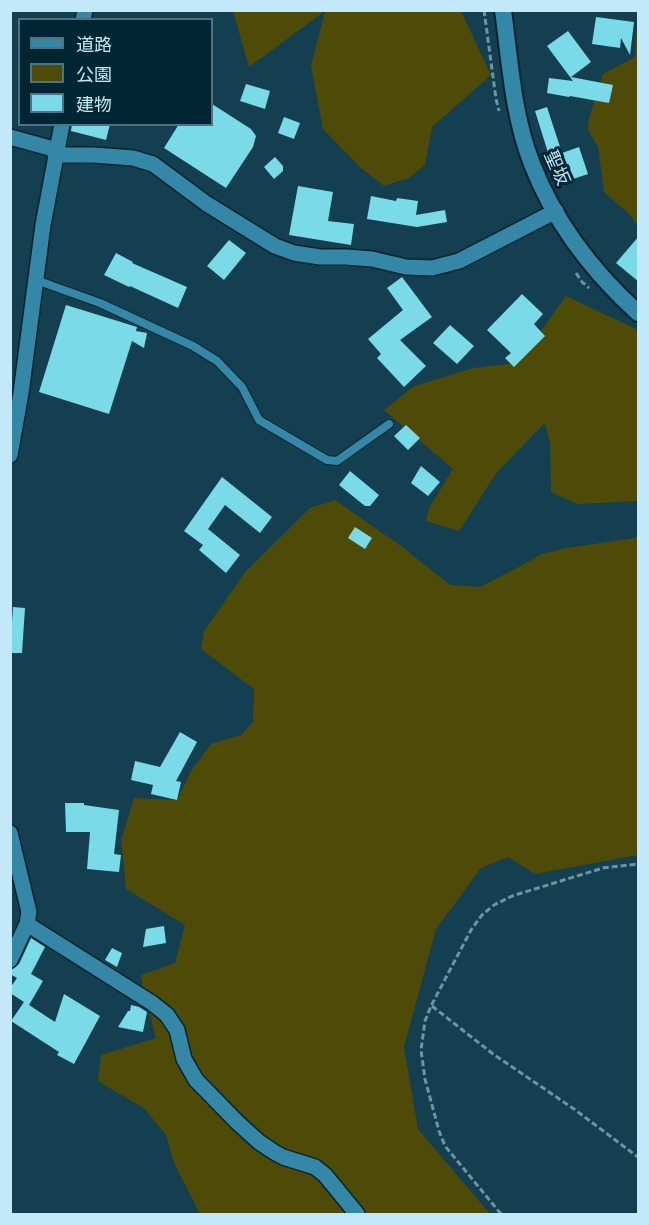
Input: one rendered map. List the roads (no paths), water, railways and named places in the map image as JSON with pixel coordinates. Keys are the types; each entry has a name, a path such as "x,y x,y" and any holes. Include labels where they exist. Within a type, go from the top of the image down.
{"street":[{"name":"聖坂","path":"503,10 514,90 532,164 568,232 589,262 639,313"},
{"path":"10,454 21,393 43,225 62,126"},
{"path":"10,137 56,153 134,158 153,164 207,204 275,246 294,253 346,256 406,267 432,268 459,261 556,211"},
{"path":"10,833 29,912 27,924 10,960"},
{"path":"27,924 152,1003 167,1015 177,1030 184,1059 190,1070 212,1097 259,1142 283,1157 315,1167 325,1175 357,1215"}],"lane":[{"path":"36,280 100,303 193,346 217,361 242,387 259,420 327,460 337,461 389,424"}]}
